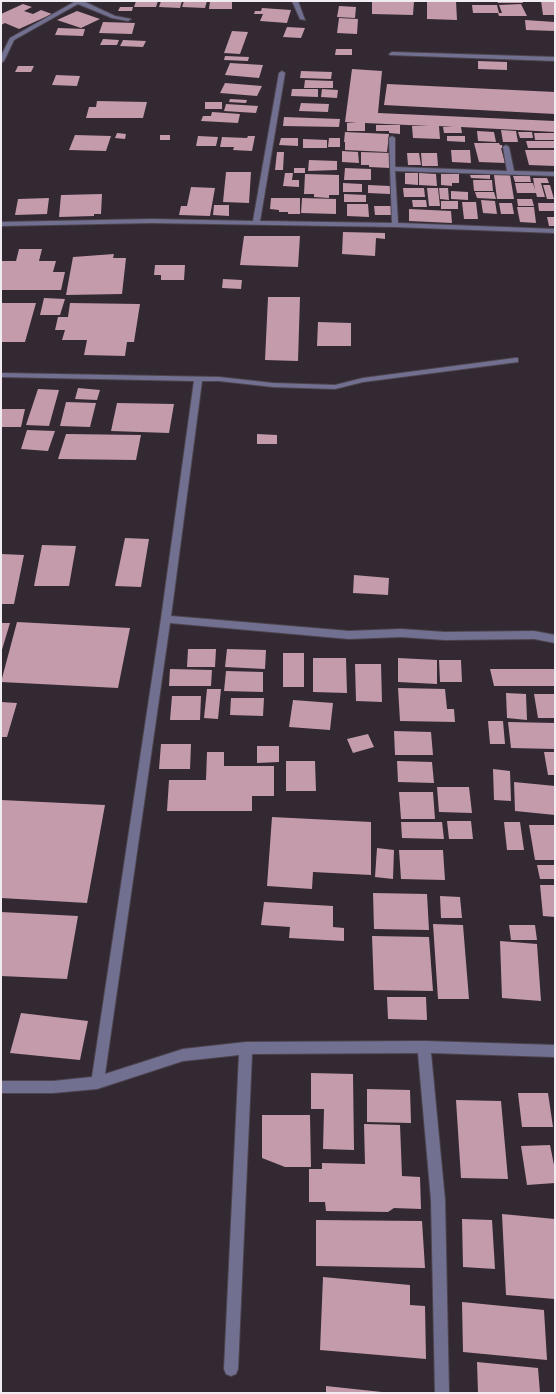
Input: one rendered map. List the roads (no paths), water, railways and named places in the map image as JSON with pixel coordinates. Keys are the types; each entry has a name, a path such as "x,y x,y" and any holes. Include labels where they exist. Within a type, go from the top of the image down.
{"street":[{"path":"295,1 303,19"},
{"path":"1,61 12,39 18,34 80,2 114,18 128,19"},
{"path":"392,54 555,59"},
{"path":"256,223 282,73"},
{"path":"392,138 395,225"},
{"path":"506,147 511,172"},
{"path":"392,169 555,174"},
{"path":"1,224 150,221 395,225 555,231"},
{"path":"1,375 219,379 272,385 335,387 363,380 515,360"},
{"path":"98,1083 166,620 198,379"},
{"path":"166,620 350,635 401,633 445,636 534,635 555,639"},
{"path":"1,1087 53,1087 98,1083 183,1055 246,1048 424,1047 555,1051"},
{"path":"424,1047 438,1200 442,1393"},
{"path":"231,1369 246,1048"}]}
